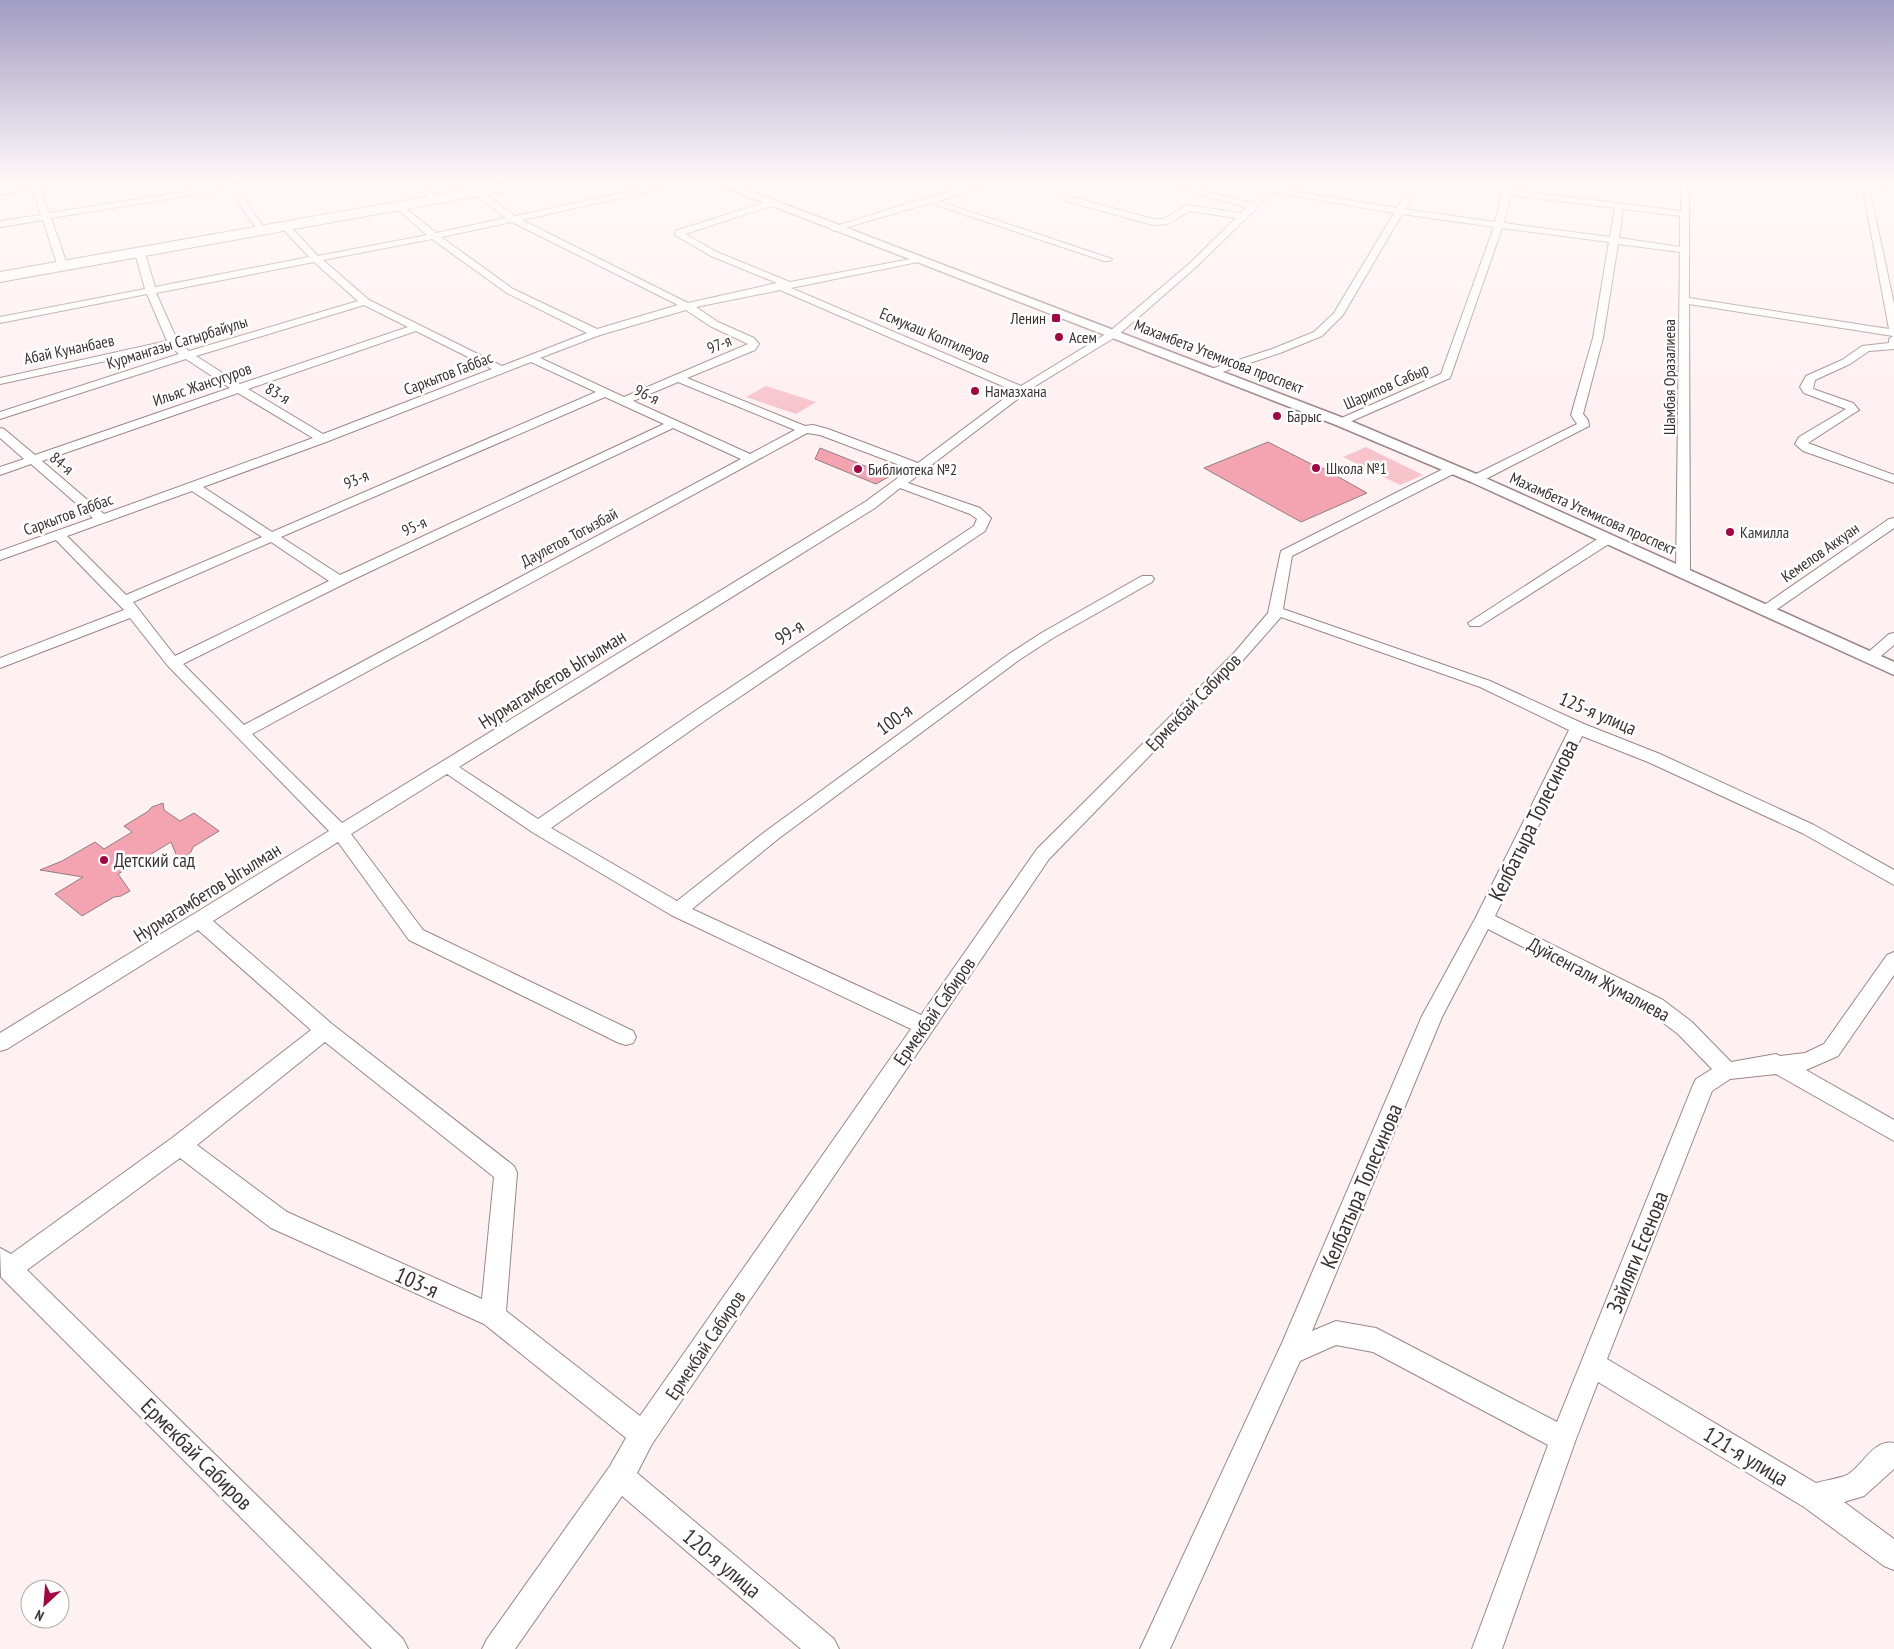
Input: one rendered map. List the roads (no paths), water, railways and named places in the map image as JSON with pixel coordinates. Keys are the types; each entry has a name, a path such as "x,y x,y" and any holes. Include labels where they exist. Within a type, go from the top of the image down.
{"highway":[{"path":"0,278 107,258"}],"street":[{"path":"60,258 63,266"},
{"name":"83-я","path":"142,258 151,292 174,343 187,355 322,439"},
{"path":"0,320 321,258"},
{"path":"464,258 510,291 596,333"},
{"path":"591,258 687,306"},
{"name":"Есмукаш Коптилеуов","path":"723,258 1022,390"},
{"name":"Махамбета Утемисова проспект","path":"915,258 1342,422 1476,479 1894,670"},
{"name":"Нурмагамбетов Ыгылман","path":"0,1043 862,511 1022,390 1113,334 1200,258"},
{"path":"1212,372 1276,351 1318,334 1338,315 1372,258"},
{"name":"Шарипов Сабыр","path":"1342,422 1446,376 1487,258"},
{"path":"1476,479 1582,426 1582,420 1577,415 1598,338 1609,258"},
{"name":"Шамбая Оразалиева","path":"1683,572 1685,258"},
{"path":"1685,300 1894,331 1880,258"},
{"path":"316,259 365,302 502,370"},
{"name":"Саркытов Габбас","path":"0,556 322,439 596,333 687,306 918,259"},
{"name":"Курмангазы Сагырбайулы","path":"0,416 187,355 365,302"},
{"name":"97-я","path":"623,401 680,379 751,348 754,344 750,340 714,324 687,306"},
{"name":"Ильяс Жансугуров","path":"0,471 415,328"},
{"path":"1894,339 1894,346 1866,348 1846,362 1810,378 1806,387 1808,391 1849,405 1853,410 1803,440 1802,444 1807,448 1894,479"},
{"name":"Абай Кунанбаев","path":"0,381 174,343"},
{"name":"96-я","path":"531,358 750,459"},
{"path":"680,379 804,430 824,432 920,468"},
{"name":"93-я","path":"0,663 128,606 288,528 604,393"},
{"name":"95-я","path":"174,663 339,581 672,424"},
{"name":"Даулетов Тогызбай","path":"243,732 804,430"},
{"name":"84-я","path":"0,432 103,519"},
{"path":"1275,614 1286,554 1453,469"},
{"name":"99-я","path":"538,828 704,713 980,528 984,518 975,511 900,484"},
{"path":"193,486 339,581"},
{"name":"Кемелов Аккуан","path":"1765,611 1894,522"},
{"path":"58,535 128,606 174,663 341,833 416,934 626,1037"},
{"path":"1475,623 1607,539"},
{"name":"100-я","path":"678,910 780,829 1014,658 1048,635 1147,579"},
{"name":"125-я улица","path":"1275,614 1282,613 1485,684 1578,728 1654,758 1808,829 1894,878"},
{"name":"Ермекбай Сабиров","path":"497,1649 620,1476 643,1435 1043,854 1239,656 1275,614"},
{"path":"1870,658 1894,637"},
{"name":"Келбатыра Толесинова","path":"1155,1649 1292,1352 1432,1016 1484,919 1578,728"},
{"path":"448,767 538,828 678,910 924,1026"},
{"name":"Дуйсенгали Жумалиева","path":"1484,919 1656,1006 1674,1018 1698,1040 1726,1071"},
{"path":"199,920 325,1030 506,1173 493,1316"},
{"name":"Зайляги Есенова","path":"1490,1647 1563,1439 1704,1085 1726,1071 1776,1063 1807,1061 1831,1050 1894,960"},
{"path":"5,1264 180,1145 325,1030"},
{"path":"1776,1063 1894,1130"},
{"name":"103-я","path":"180,1145 279,1220 493,1316 643,1435"},
{"name":"Ермекбай Сабиров","path":"5,1264 393,1649"},
{"path":"1292,1352 1336,1333 1376,1340 1563,1439"},
{"name":"121-я улица","path":"1592,1364 1814,1497 1894,1556"},
{"path":"1814,1497 1854,1486 1888,1455 1894,1456"},
{"name":"120-я улица","path":"620,1476 824,1649"}],"place":[{"name":"Ленин","path":"1056,318"},
{"name":"Асем","path":"1059,337"},
{"name":"Намазхана","path":"975,391"},
{"name":"Барыс","path":"1277,416"},
{"name":"Школа №1","path":"1316,468"},
{"name":"Библиотека №2","path":"858,469"},
{"name":"Камилла","path":"1730,532"},
{"name":"Детский сад","path":"104,860"}]}
